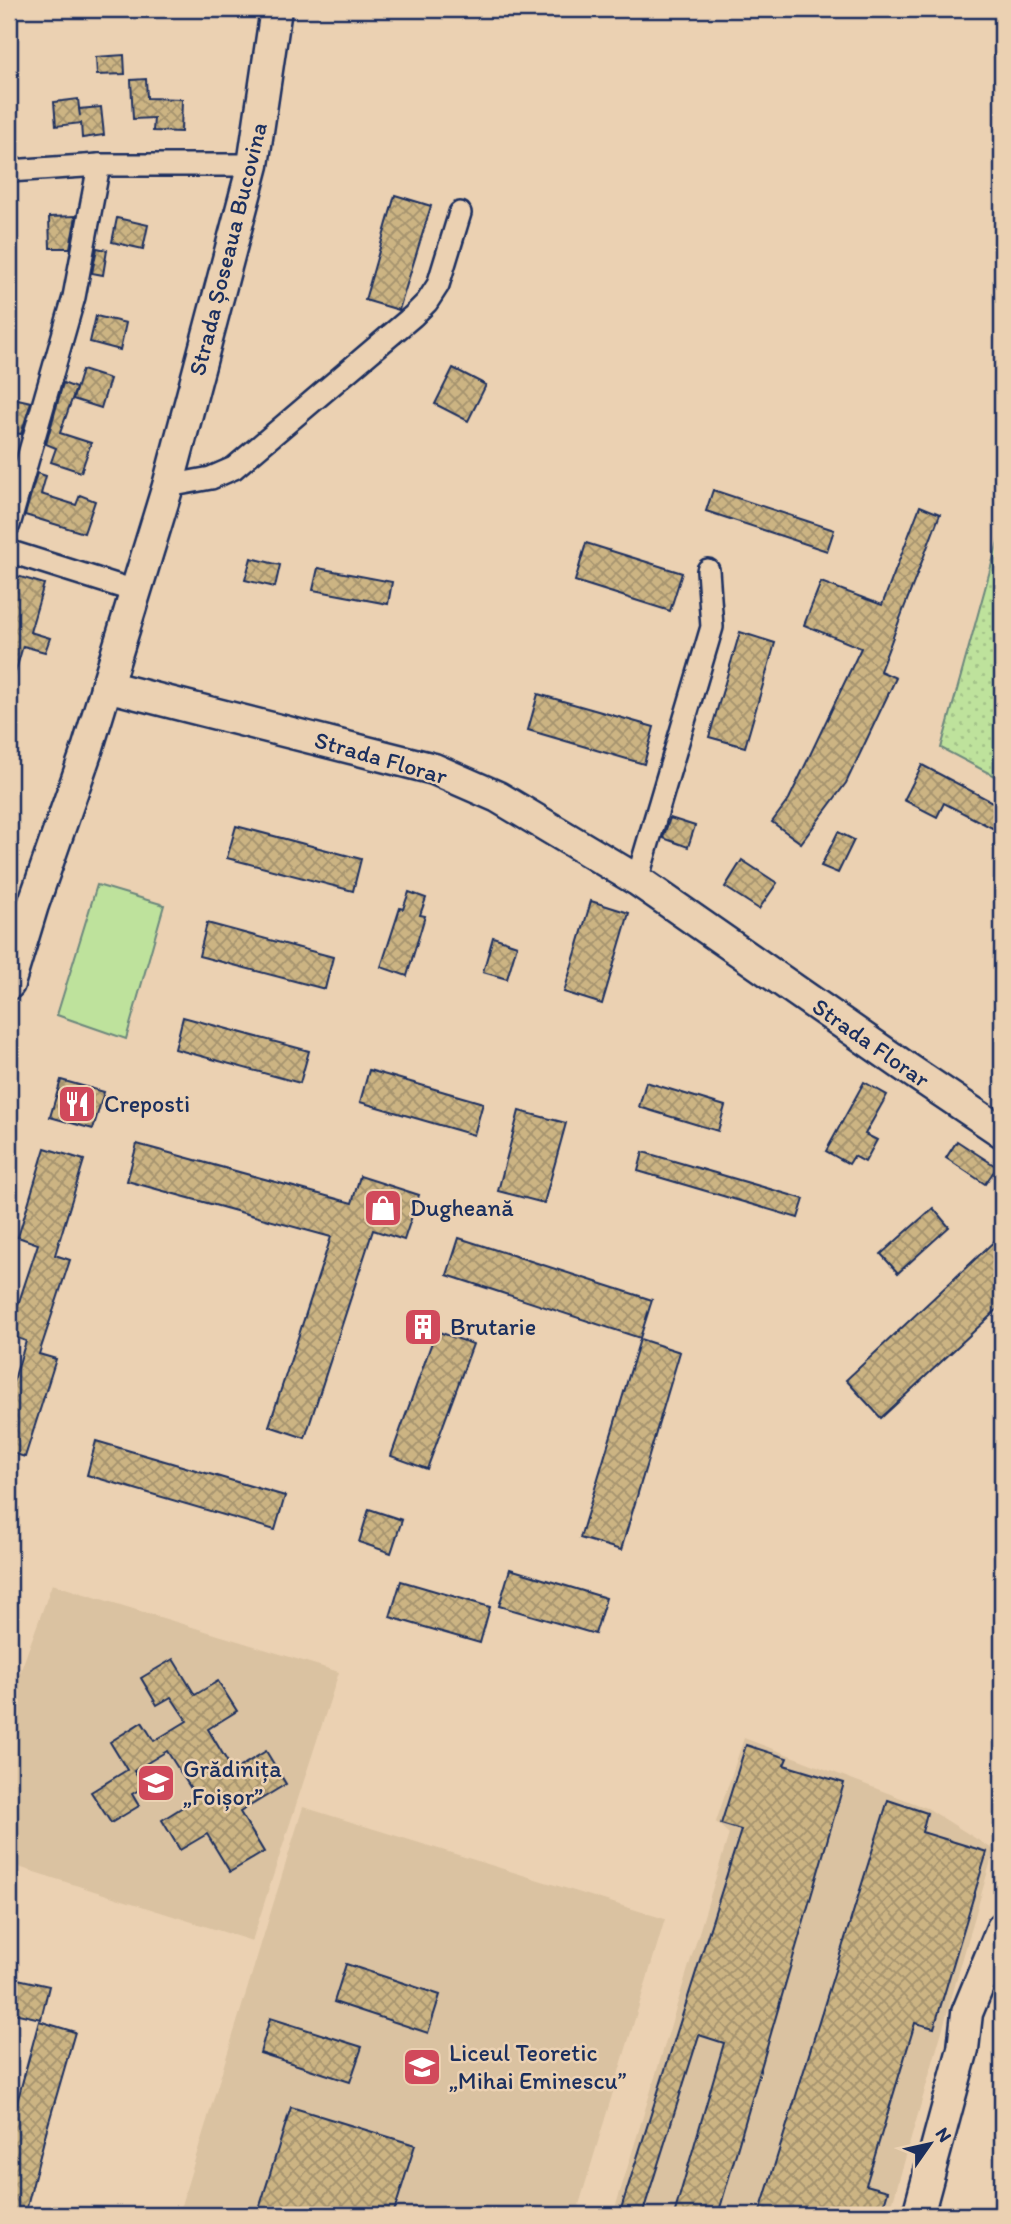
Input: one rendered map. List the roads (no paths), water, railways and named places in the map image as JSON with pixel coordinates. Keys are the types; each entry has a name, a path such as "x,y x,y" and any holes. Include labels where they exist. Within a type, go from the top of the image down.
{"street":[{"name":"Strada Șoseaua Bucovina","path":"9,984 21,905 87,750 168,486 253,165 276,9"},
{"path":"9,171 99,165 253,165"},
{"path":"9,525 74,297 99,165"},
{"path":"168,486 211,478 234,468 428,302 438,285 460,213"},
{"path":"9,549 47,565 135,591"},
{"path":"637,880 712,626 708,570"},
{"name":"Strada Florar","path":"106,686 434,769 498,797 637,880 1002,1132"},
{"path":"918,2215 963,2049 967,2013 1002,1928"}],"place":[{"name":"Creposti","path":"77,1104"},
{"name":"Dugheană","path":"383,1208"},
{"name":"Brutarie","path":"423,1327"},
{"name":"Grădinița „Foișor”","path":"156,1783"},
{"name":"Liceul Teoretic „Mihai Eminescu”","path":"422,2067"}]}
